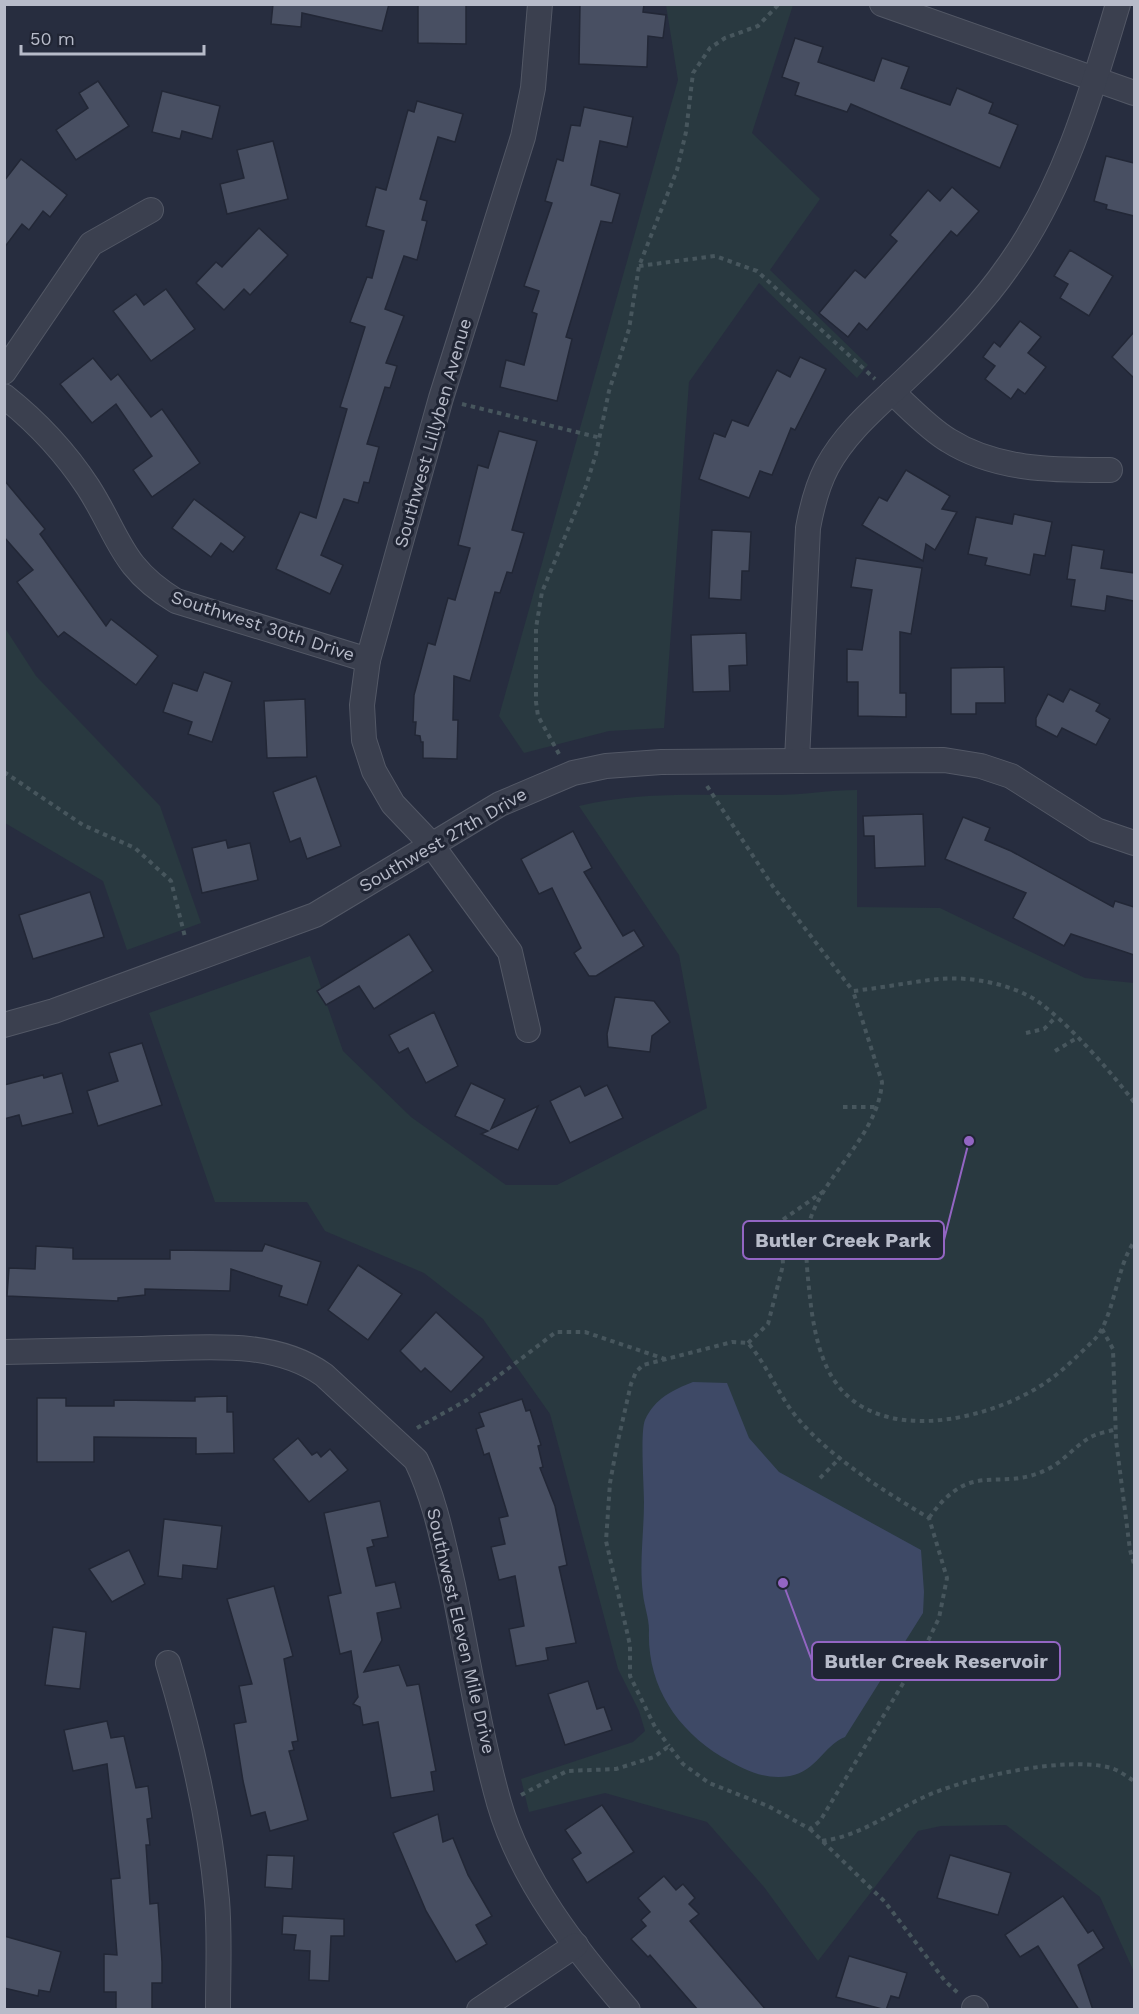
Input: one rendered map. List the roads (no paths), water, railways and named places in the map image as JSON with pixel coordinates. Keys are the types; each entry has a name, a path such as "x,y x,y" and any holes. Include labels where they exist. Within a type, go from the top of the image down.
{"street":[{"name":"Southwest Lillyben Avenue","path":"528,1030 510,952 431,844 393,804 374,771 364,740 362,705 368,660 441,398 523,136 533,88 540,4"},
{"path":"882,4 1134,93"},
{"path":"797,759 808,528 815,494 828,466 854,426 921,365 1007,269 1047,203 1095,79 1118,4"},
{"path":"4,372 91,244 151,210"},
{"path":"892,392 948,440 1000,463 1053,470 1110,470"},
{"name":"Southwest 30th Drive","path":"4,396 49,436 70,462 88,488 133,567 152,587 176,601 368,660"},
{"name":"Southwest 27th Drive","path":"4,1025 54,1011 315,915 500,804 573,772 630,763 797,759 944,760 981,766 1011,776 1096,830 1134,843"},
{"name":"Southwest Eleven Mile Drive","path":"4,1352 212,1348 252,1349 279,1354 310,1365 390,1433 416,1460 440,1526 500,1803 527,1868 551,1910 628,2010"},
{"path":"168,1663 185,1720 211,1842 217,1902 218,2010"},
{"path":"479,2010 576,1945"}],"water":[{"path":"693,1382 727,1383 749,1438 779,1472 921,1550 923,1613 845,1737 831,1746 807,1769 790,1776 771,1777 754,1773 730,1762 705,1745 690,1733 667,1703 653,1669 642,1583 644,1426 649,1412 659,1400"}],"place":[{"name":"Butler Creek Park","path":"969,1141"},
{"name":"Butler Creek Reservoir","path":"783,1583"}]}
